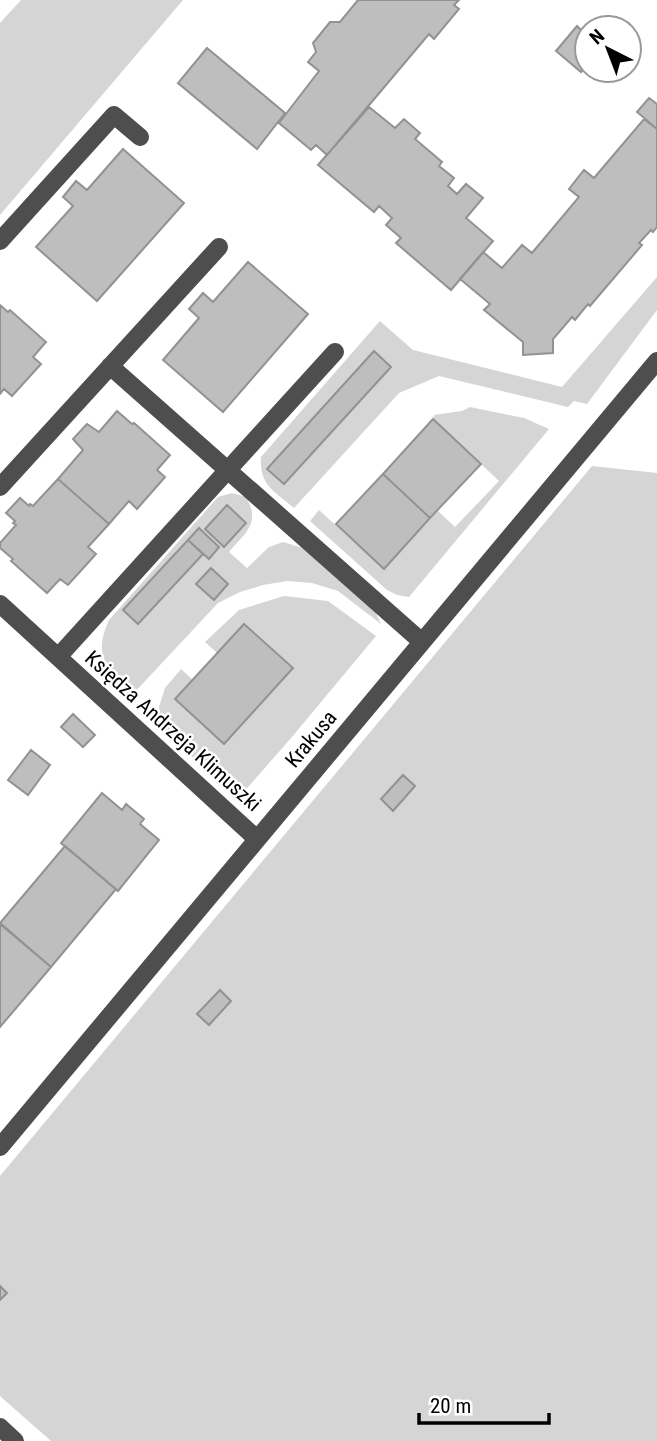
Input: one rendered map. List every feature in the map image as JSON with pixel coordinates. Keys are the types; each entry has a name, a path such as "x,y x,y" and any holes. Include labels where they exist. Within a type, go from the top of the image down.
{"street":[{"path":"0,241 114,115 140,137"},
{"path":"0,487 219,247"},
{"name":"Księdza Andrzeja Klimuszki","path":"58,657 335,352"},
{"name":"Krakusa","path":"0,1147 657,361"},
{"path":"110,366 422,642"},
{"name":"Księdza Andrzeja Klimuszki","path":"0,604 257,839"},
{"path":"0,1427 15,1441"}],"shaded area":[{"path":"21,0 183,0 0,215 0,23"},
{"path":"657,277 657,310 587,404 574,401 568,407 439,376 399,393 294,508 265,481 261,457 380,321 413,350 562,387"},
{"path":"470,407 524,418 549,429 409,597 397,595 387,590 310,521 319,510 384,569 438,511 455,527 499,481 433,419 434,415 462,411"},
{"path":"592,466 657,473 657,1441 51,1441 0,1396 0,1300 7,1293 0,1286 0,1176"},
{"path":"232,493 246,497 252,514 250,527 229,552 247,568 269,547 283,542 303,548 375,611 381,624 338,591 312,583 287,581 263,585 218,603 133,694 105,662 102,644 109,620 218,497"},
{"path":"284,596 328,601 376,636 241,795 220,786 163,726 159,707 165,688 181,669 193,680 175,699 292,668 244,624 217,653 205,642 239,610"}],"building":[{"path":"358,0 459,0 454,5 459,9 434,39 429,34 327,155 316,145 311,150 279,123 319,71 308,62 316,52 313,43 330,22 340,22"},
{"path":"573,31 573,65 556,51"},
{"path":"207,48 285,113 257,149 178,83"},
{"path":"649,98 657,104 657,129 637,112"},
{"path":"369,107 395,128 404,119 420,133 415,139 442,162 439,166 454,178 448,186 457,194 466,184 483,198 466,218 493,241 451,290 396,243 401,238 386,225 392,218 379,206 374,212 318,165"},
{"path":"644,119 657,129 657,227 639,243 642,245 590,306 588,304 575,320 572,317 553,339 553,353 523,355 523,342 484,310 490,304 460,279 483,252 502,268 522,245 532,253 579,197 569,189 584,170 594,178"},
{"path":"123,149 184,203 97,301 36,247 73,206 63,197 76,181 87,190"},
{"path":"248,262 308,314 223,412 163,360 199,318 189,309 203,293 213,302"},
{"path":"0,305 8,312 10,310 46,342 33,357 41,364 12,396 4,389 0,394"},
{"path":"374,351 391,367 284,484 267,469"},
{"path":"117,411 170,455 157,470 165,477 137,509 129,501 109,524 58,479 83,450 73,439 87,424 99,432"},
{"path":"433,419 481,464 430,518 383,474"},
{"path":"383,474 430,518 384,569 336,524"},
{"path":"58,479 109,524 88,547 96,554 68,585 60,579 47,593 11,561 13,559 0,548 0,543 16,525 6,513 20,498 33,506"},
{"path":"227,505 246,523 224,547 205,529"},
{"path":"199,528 219,547 209,559 188,540"},
{"path":"188,540 203,554 138,624 123,610"},
{"path":"211,568 228,584 214,600 196,584"},
{"path":"244,624 293,668 224,744 175,699"},
{"path":"73,714 95,735 83,747 61,727"},
{"path":"31,750 50,765 28,795 8,780"},
{"path":"403,775 415,786 393,811 381,799"},
{"path":"102,793 122,810 126,804 144,819 140,824 159,840 118,891 61,843"},
{"path":"65,846 116,889 51,967 0,923"},
{"path":"0,924 51,967 0,1027"},
{"path":"220,990 231,1001 209,1025 197,1014"},
{"path":"0,1286 7,1293 0,1300"}]}
